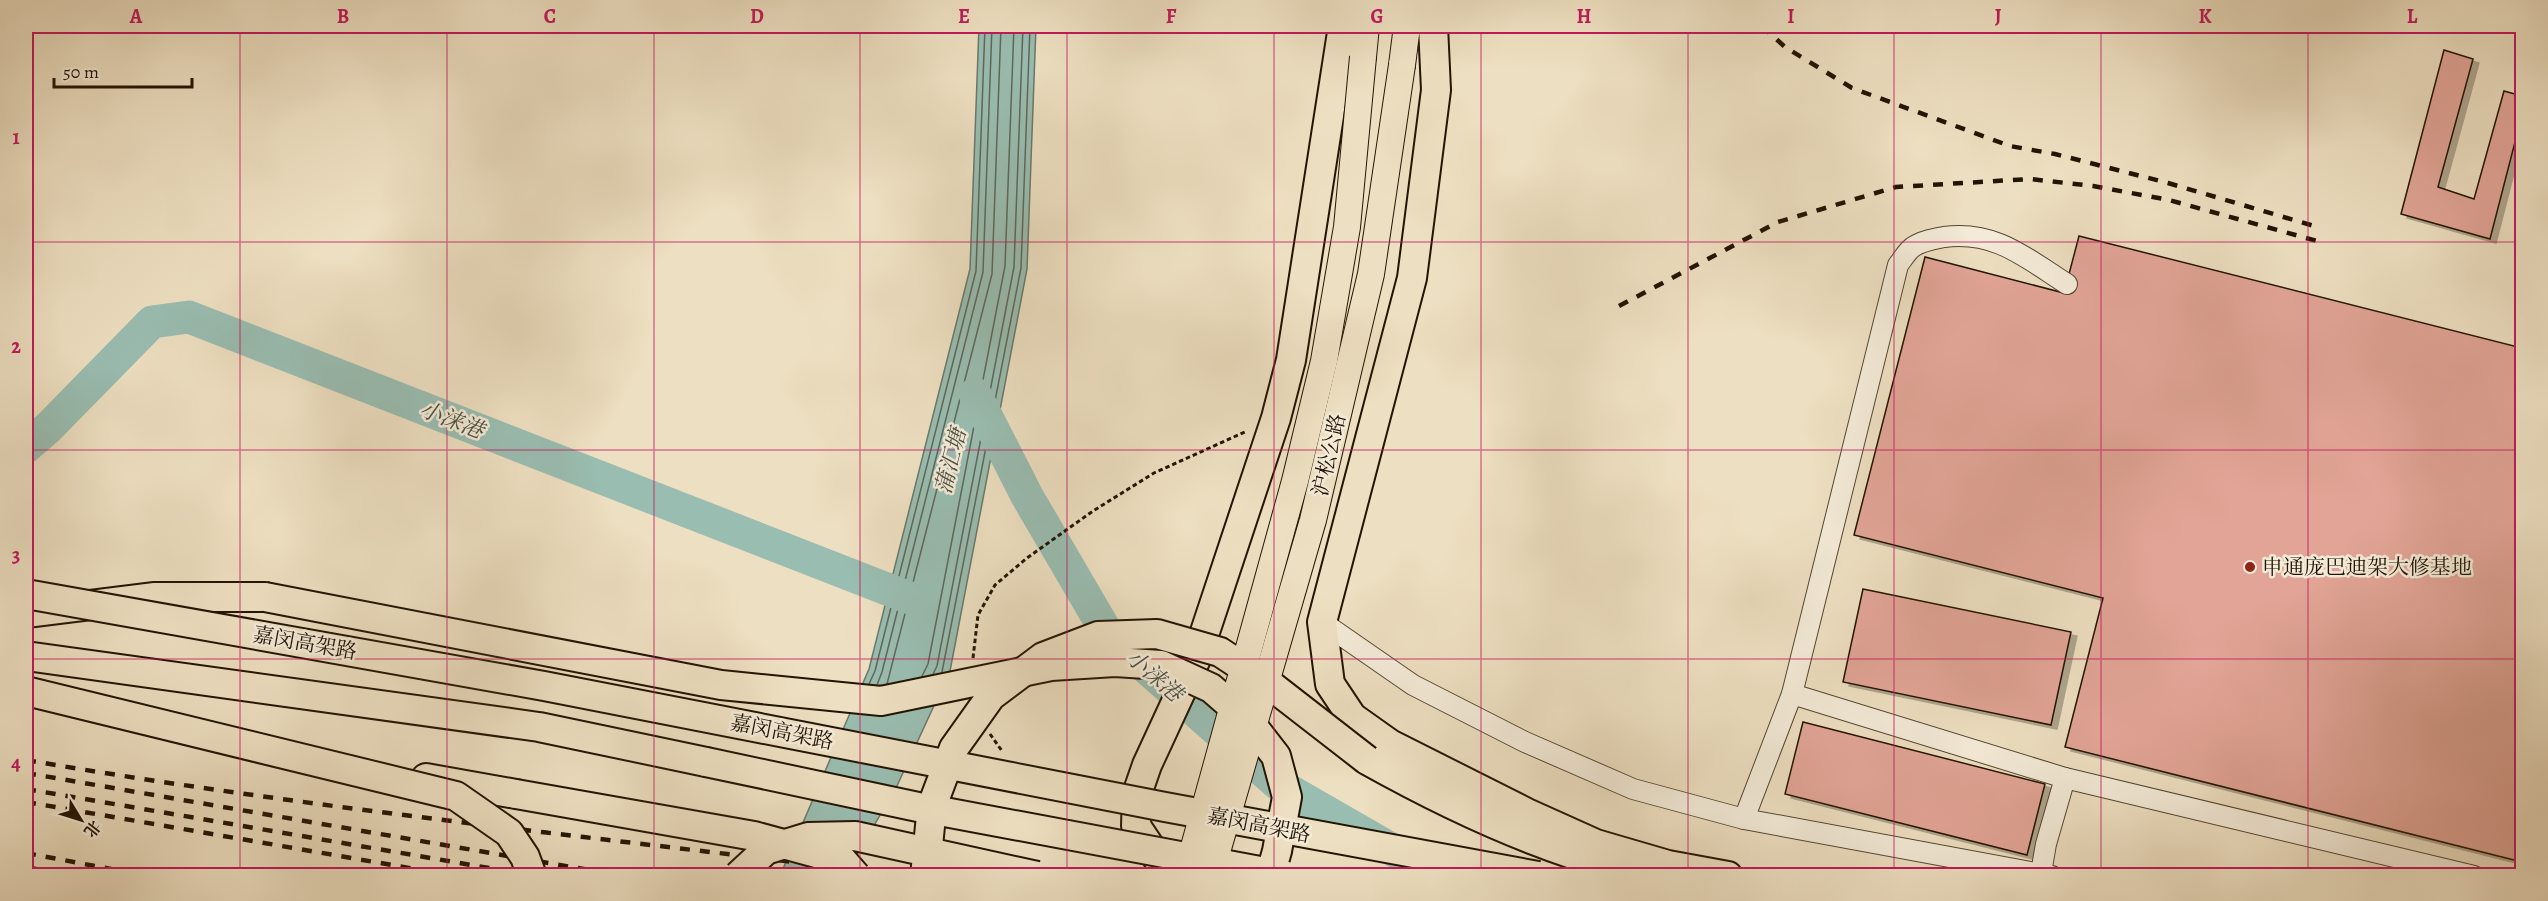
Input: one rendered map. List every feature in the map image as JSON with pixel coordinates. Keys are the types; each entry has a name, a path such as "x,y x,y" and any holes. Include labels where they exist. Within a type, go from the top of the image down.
{"highway":[{"path":"1185,876 1158,859 1136,826 1137,794 1149,759 1196,659 1276,418 1291,360 1343,26"},
{"path":"1433,26 1436,90 1413,278 1322,622 1330,684 1352,717 1390,744 1527,813 1596,844 1668,865 1728,876"},
{"name":"嘉闵高架路","path":"26,594 544,686 1165,807 1538,876"},
{"path":"26,613 155,597 265,597 721,685 882,701 1051,666 1115,662 1161,665 1211,688 1248,720 1276,756 1287,797 1270,876"},
{"path":"926,876 932,806 954,748 991,696 1043,657 1098,636 1157,634 1220,652 1273,687 1367,760 1431,796 1572,855 1646,876"},
{"path":"26,656 539,727 918,807 1287,876"},
{"path":"26,691 456,796 509,833 525,857 532,876"},
{"path":"26,705 754,836 842,860 856,876"},
{"path":"738,876 766,850 808,837 855,836 1038,876"}],"main road":[{"name":"沪松公路","path":"1185,876 1295,481 1324,361 1347,227 1366,26"},
{"name":"沪松公路","path":"1210,876 1313,519 1371,274 1407,26"}],"lane":[{"path":"1744,819 1792,694 1898,265 1913,247 1932,239 1956,235 1980,237 2011,249 2067,284"},
{"path":"1322,622 1413,685 1525,742 1633,789 1744,819 2046,874 2050,828 2065,777"},
{"path":"1792,694 2065,777 2474,876"}],"path":[{"path":"1027,558 1093,511 1154,474 1276,418"}],"water":[{"name":"蒲汇塘","path":"979,26 1036,26 1027,269 950,671 896,788 845,875 780,876 869,669 970,269"}],"building":[{"path":"2444,50 2473,59 2438,187 2474,199 2504,91 2522,96 2522,115 2490,239 2401,214"},
{"path":"2522,204 2522,239 2515,238"},
{"name":"申通庞巴迪架大修基地","path":"2079,236 2522,348 2522,844 2518,861 2065,747 2103,598 1854,535 1925,257 2064,293"},
{"path":"1863,589 2071,632 2051,725 1843,682"},
{"path":"1803,722 2045,784 2027,855 1785,794"}],"waterway":[{"name":"小涞港","path":"26,447 48,428 152,322 189,317 915,600"},
{"name":"小涞港","path":"975,394 1027,496 1107,633 1278,784 1438,876"}],"railway":[{"path":"1762,26 1785,47 1852,88 2010,146 2055,154 2168,183 2321,228"},
{"path":"1619,306 1778,222 1896,187 2030,179 2093,186 2169,200 2317,241"},
{"path":"26,760 356,809 908,876"},
{"path":"26,773 624,876"},
{"path":"26,789 536,876"},
{"path":"26,802 456,876"},
{"path":"26,853 148,876"},
{"path":"26,867 72,876"}],"place":[{"name":"申通庞巴迪架大修基地","path":"2250,567"}]}
